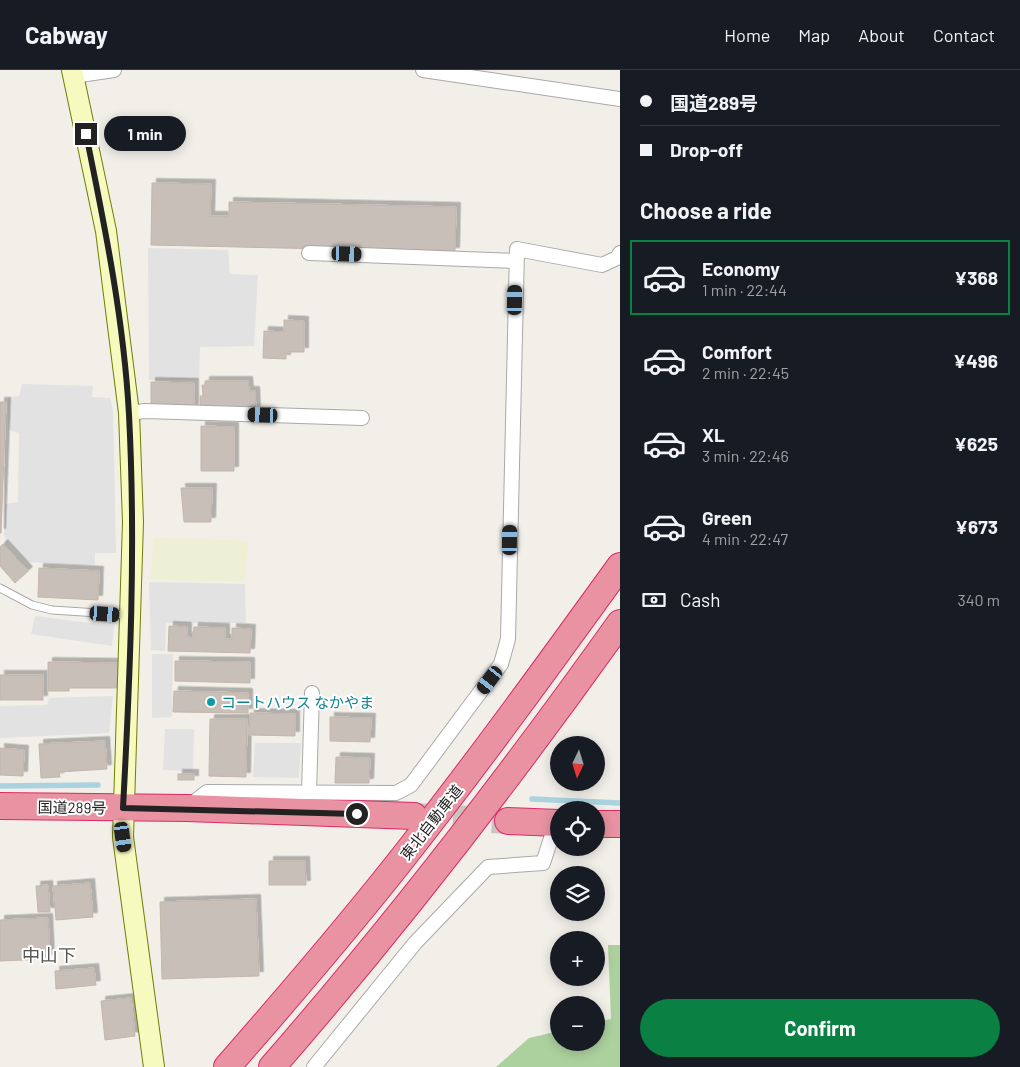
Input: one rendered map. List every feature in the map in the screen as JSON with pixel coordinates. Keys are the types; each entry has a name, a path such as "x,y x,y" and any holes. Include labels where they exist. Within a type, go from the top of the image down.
{"highway":[{"name":"東北自動車道","path":"228,1067 306,977 411,848 500,732 620,566"},
{"path":"272,1067 335,995 445,860 529,750 620,623"},
{"name":"国道289号","path":"0,806 187,808 414,816"},
{"path":"508,821 550,823"},
{"path":"605,824 620,824"}],"street":[{"path":"114,70 73,73 106,232 129,413 133,522 123,837 154,1067"},
{"path":"423,70 620,99"},
{"path":"187,808 207,792 396,793 411,786 501,664 508,639 515,261 517,249 602,265 619,257"},
{"path":"310,252 515,261"},
{"path":"129,413 145,411 362,418"},
{"path":"309,792 312,693"},
{"path":"314,1067 415,943 488,867 543,863 550,844"}],"lane":[{"path":"0,588 32,605 52,610 130,615"}],"green space":[{"path":"153,537 249,541 244,582 151,579"},
{"path":"608,945 620,945 620,1067 496,1067 529,1038 550,1033 550,1051 605,1051 605,1020 611,1019"}],"shaded area":[{"path":"148,248 228,250 230,274 258,275 254,346 200,347 199,380 149,380"},
{"path":"22,384 93,386 92,397 110,398 113,410 116,553 95,553 95,566 27,562 4,536 5,504 18,502 19,433 8,430 8,397 19,396"},
{"path":"149,582 245,584 246,623 166,623 165,651 151,650"},
{"path":"35,616 114,626 112,646 31,634"},
{"path":"152,654 173,654 172,717 152,718"},
{"path":"113,696 109,733 0,738 0,706 47,705 49,698"},
{"path":"165,729 194,729 193,771 163,770"},
{"path":"255,743 301,743 299,778 253,777"}],"building":[{"path":"152,183 211,184 210,216 229,216 229,202 456,207 455,252 151,245"},
{"path":"284,320 304,321 304,352 286,352 286,359 263,358 264,331 284,332"},
{"path":"205,381 248,381 249,391 255,391 256,410 200,411 200,396 203,396 202,385 205,385"},
{"path":"151,382 194,383 194,409 151,409"},
{"path":"0,402 6,402 1,533 0,533"},
{"path":"201,426 234,427 234,471 201,471"},
{"path":"181,488 212,488 211,522 184,522"},
{"path":"3,544 28,571 15,583 0,566 0,547"},
{"path":"39,568 99,571 98,600 38,597"},
{"path":"169,626 187,627 187,637 193,638 194,627 225,628 225,639 232,639 232,628 251,629 250,653 168,651"},
{"name":"コートハウス なかやま","path":"175,661 250,662 250,683 175,681"},
{"path":"48,662 118,663 117,688 69,688 69,691 48,691"},
{"path":"0,675 43,675 43,700 0,700"},
{"name":"コートハウス なかやま","path":"174,691 248,693 248,713 173,712"},
{"path":"250,713 295,714 295,736 249,735"},
{"path":"330,717 371,718 370,742 330,741"},
{"path":"210,719 247,719 246,777 209,776"},
{"path":"105,741 107,769 59,772 60,777 41,778 39,744"},
{"path":"0,748 24,750 23,776 0,775"},
{"path":"336,757 370,758 369,783 335,783"},
{"path":"178,774 194,774 194,780 178,780"},
{"path":"269,861 305,861 306,885 269,885"},
{"path":"90,883 93,917 56,920 53,886"},
{"path":"48,885 50,912 38,912 36,886"},
{"path":"256,899 259,976 162,979 160,902"},
{"path":"48,918 50,959 0,961 0,920"},
{"path":"94,968 96,985 56,989 55,971"},
{"path":"131,998 135,1036 105,1040 101,1001"}],"waterway":[{"path":"0,786 98,785"},
{"path":"532,799 620,803"}],"tunnel":[{"path":"414,816 508,821"}],"place":[{"name":"コートハウス なかやま","path":"211,702"}],"district":[{"name":"中山下","path":"49,955"}],"route":[{"path":"86,134 106,232 129,413 133,522 123,808 187,808 357,814"}]}
